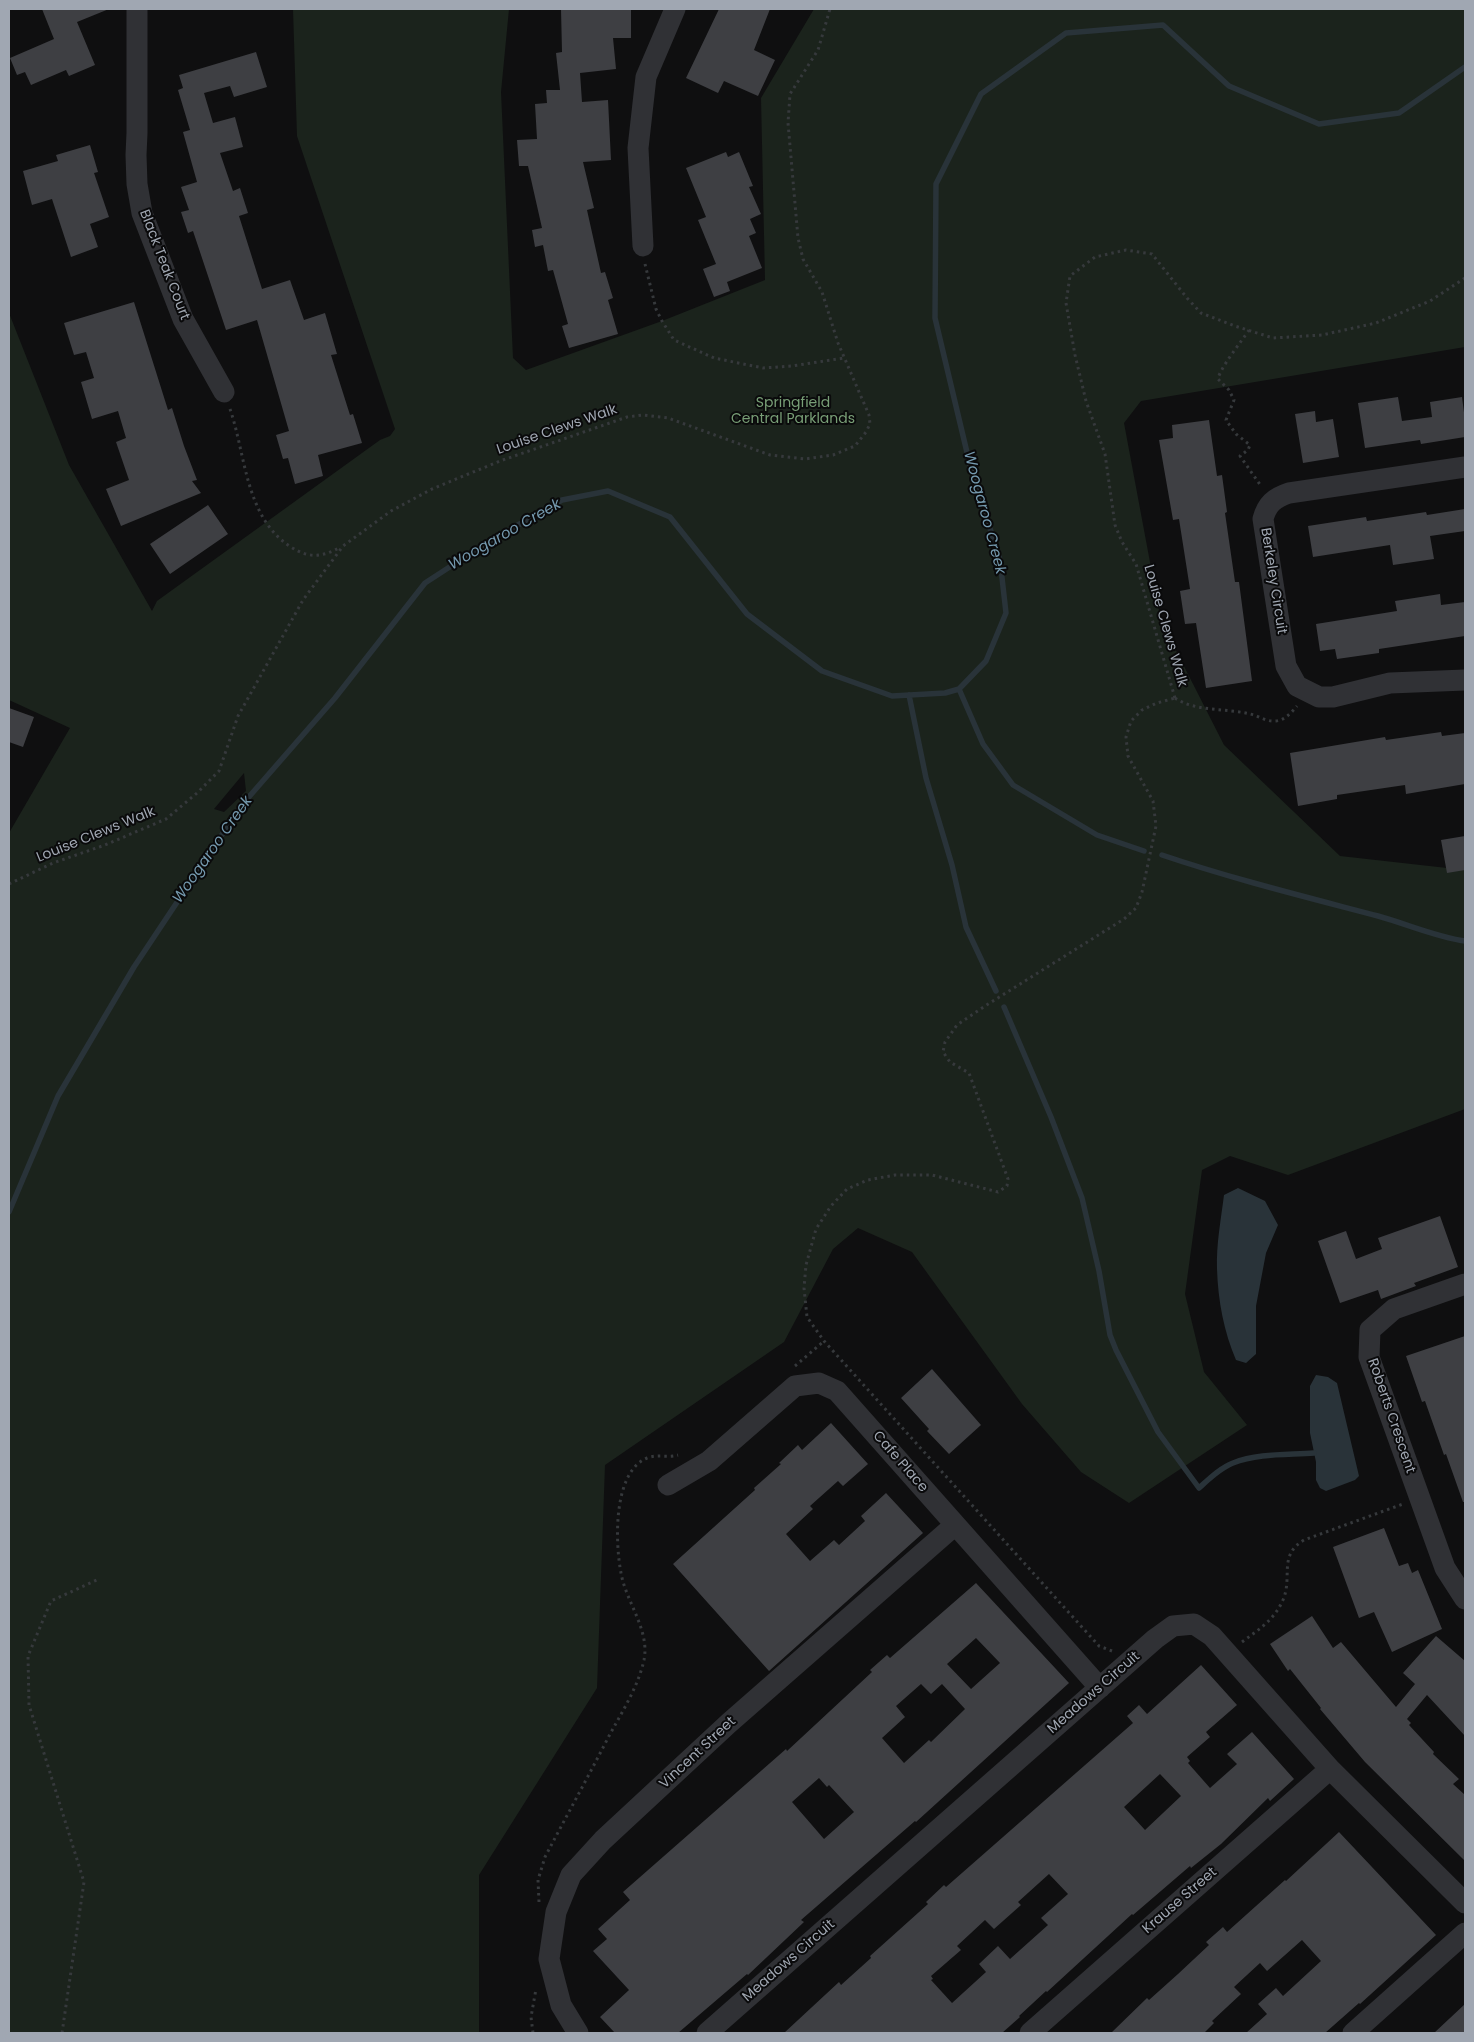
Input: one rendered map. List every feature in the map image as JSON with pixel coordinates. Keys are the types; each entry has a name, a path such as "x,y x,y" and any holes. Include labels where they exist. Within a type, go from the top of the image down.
{"street":[{"name":"Black Teak Court","path":"137,9 136,175 142,213 183,319 224,392"},
{"path":"643,246 638,148 646,77 675,9"},
{"path":"1271,501 1279,496 1298,491 1465,467"},
{"name":"Berkeley Circuit","path":"1271,501 1265,510 1264,528 1284,655 1290,676 1297,686 1306,692"},
{"path":"1306,692 1319,697 1333,697 1390,683 1465,680"},
{"name":"Roberts Crescent","path":"1465,1284 1394,1309 1370,1330 1369,1357 1445,1568 1465,1599"},
{"name":"Cafe Place","path":"668,1485 709,1461 796,1386 819,1383 838,1391 1100,1688"},
{"name":"Vincent Street","path":"578,2033 561,2006 549,1959 556,1912 571,1875 603,1840 729,1723 955,1525"},
{"name":"Meadows Circuit","path":"707,2033 1172,1626 1194,1624 1212,1636 1330,1769 1465,1903"},
{"name":"Krause Street","path":"1030,2033 1330,1769"},
{"path":"1353,2033 1465,1933"}],"path":[{"name":"Louise Clews Walk","path":"9,884 53,863 106,845 166,819 197,793 219,771 238,716 302,600 342,546 391,511 432,489 500,461 600,425 627,417 643,415 668,418 770,455 805,459 833,455 855,446 870,424 836,337 822,292 803,259 798,238 788,123 790,94 818,50 830,9"},
{"path":"643,246 645,270 656,308 674,340 714,358 763,368 792,366 844,358"},
{"name":"Louise Clews Walk","path":"824,1341 807,1317 804,1288 806,1265 816,1229 831,1206 847,1189 868,1180 904,1175 932,1175 998,1192 1007,1186 1008,1179 969,1073 950,1062 943,1052 945,1042 957,1026 985,1006 1124,920 1136,908 1142,892 1156,826 1153,801 1128,756 1126,737 1131,721 1142,710 1175,698 1136,564 1122,542 1115,525 1104,454 1086,401 1075,355 1066,303 1070,276 1095,257 1126,250 1152,254 1201,313 1273,338 1322,335 1376,323 1430,301 1465,278"},
{"path":"1249,330 1220,372 1218,379 1230,390 1234,400 1226,420 1236,434 1250,444 1248,450 1240,456 1271,501"},
{"path":"224,392 233,419 248,483 265,521 283,542 303,554 325,555 342,546"},
{"path":"1175,698 1182,703 1226,712 1250,714 1273,722 1282,720 1291,714 1306,692"},
{"path":"794,1366 824,1341 1099,1646 1112,1651 1120,1648"},
{"path":"540,1908 538,1880 545,1857 629,1698 644,1659 645,1646 642,1630 621,1574 618,1510 624,1483 636,1465 649,1457 685,1454"},
{"path":"1227,1653 1272,1619 1283,1601 1288,1587 1289,1555 1294,1546 1304,1540 1420,1498"},
{"path":"62,2033 84,1882 29,1705 28,1656 51,1601 99,1579"},
{"path":"533,2033 531,2017 537,1985"}],"green space":[{"name":"Springfield Central Parklands","path":"293,9 509,9 501,92 513,358 526,370 662,321 765,280 761,98 814,9 1465,9 1465,347 1141,401 1124,423 1161,621 1224,745 1340,856 1465,870 1465,1109 1288,1175 1230,1156 1202,1170 1185,1294 1204,1372 1247,1425 1129,1503 1081,1472 1022,1404 912,1252 858,1228 833,1249 784,1342 605,1465 597,1688 479,1875 479,2033 9,2033 9,833 70,728 9,700 9,313 69,465 152,611 157,601 380,440 390,436 395,429 297,136","holes":["244,773 246,791 224,812 214,809"]}],"shaded area":[{"path":"1238,1188 1265,1201 1278,1225 1266,1253 1256,1306 1256,1354 1246,1363 1236,1360 1228,1338 1220,1304 1217,1269 1218,1241 1224,1195"},
{"path":"1316,1375 1328,1377 1337,1383 1359,1476 1355,1480 1326,1491 1320,1488 1316,1480 1316,1462 1310,1433 1310,1386"}],"building":[{"path":"42,9 109,9 77,22 95,65 69,76 66,70 31,85 25,72 17,75 10,58 54,39"},
{"path":"561,9 631,9 631,38 613,38 616,69 580,73 582,102 608,100 611,160 583,162 594,208 587,210 601,273 605,272 613,298 608,300 618,334 569,348 562,326 568,324 553,270 548,271 543,245 535,247 532,230 542,228 528,166 519,166 517,140 537,139 535,104 547,103 546,90 560,90 556,53 562,52"},
{"path":"719,9 770,9 754,50 775,60 758,96 724,81 718,93 686,78"},
{"path":"256,52 267,87 234,97 230,86 204,93 213,123 235,117 243,147 220,153 233,191 240,188 248,213 239,216 262,289 290,280 304,320 325,313 337,354 331,355 350,415 353,414 362,443 318,455 323,476 295,484 288,458 283,459 276,435 289,431 257,320 226,330 193,231 188,233 181,212 189,210 181,187 197,182 183,132 190,130 178,90 183,88 179,75"},
{"path":"90,145 98,172 94,173 109,217 90,224 98,247 71,257 52,199 32,205 23,171 58,161 56,155"},
{"path":"726,152 728,157 739,152 753,186 749,187 761,214 750,219 756,233 749,236 762,268 727,282 730,291 714,297 703,269 716,264 698,220 706,217 686,168"},
{"path":"134,302 168,410 172,408 197,480 192,481 201,493 121,526 106,489 129,480 116,442 126,438 118,411 92,419 81,382 94,378 86,352 74,355 64,323"},
{"path":"1398,397 1402,421 1432,417 1430,402 1462,397 1465,437 1421,444 1420,440 1365,448 1358,403"},
{"path":"1315,411 1316,422 1333,419 1339,457 1303,463 1295,414"},
{"path":"1209,420 1217,476 1222,475 1227,512 1225,513 1235,582 1239,582 1252,681 1206,688 1196,623 1185,624 1180,591 1190,589 1179,519 1173,520 1159,440 1173,438 1172,425"},
{"path":"208,505 228,534 170,574 150,544"},
{"path":"1465,509 1465,531 1430,536 1434,559 1393,565 1390,545 1313,557 1308,526 1366,517 1367,521 1426,512 1427,515"},
{"path":"1440,594 1441,605 1465,602 1465,636 1379,649 1379,653 1337,659 1335,649 1320,651 1316,624 1397,611 1395,601"},
{"path":"9,708 34,717 23,747 9,742"},
{"path":"1441,732 1442,736 1465,733 1465,784 1406,794 1405,785 1337,795 1337,799 1298,806 1290,753 1385,737 1386,740"},
{"path":"1465,836 1465,870 1447,873 1441,840"},
{"path":"1440,1216 1458,1267 1414,1283 1416,1286 1381,1299 1378,1290 1340,1303 1318,1241 1346,1231 1356,1259 1382,1249 1378,1238"},
{"path":"1465,1336 1465,1502 1463,1502 1425,1401 1422,1402 1406,1356"},
{"path":"932,1369 981,1425 949,1454 927,1431 929,1429 901,1398"},
{"path":"831,1423 868,1464 843,1486 838,1481 810,1506 813,1509 786,1534 810,1561 834,1540 839,1545 865,1521 861,1516 886,1493 923,1533 769,1671 673,1564 755,1490 754,1488 781,1464 779,1463 798,1445 802,1450"},
{"path":"1384,1528 1399,1566 1408,1563 1412,1573 1418,1570 1442,1629 1392,1652 1374,1612 1359,1618 1333,1547"},
{"path":"976,1583 1069,1683 916,1822 801,1920 804,1922 748,1975 678,2033 615,2033 600,2017 629,1990 593,1951 607,1939 598,1929 630,1900 623,1892 786,1749 787,1751 872,1672 870,1670 887,1655 890,1658","holes":["976,1638 1000,1663 971,1689 947,1664","921,1684 931,1694 942,1684 965,1709 931,1742 929,1740 904,1763 882,1738 905,1717 896,1706","819,1778 827,1787 829,1785 854,1812 824,1839 792,1802"]},
{"path":"1312,1616 1333,1648 1341,1642 1396,1707 1415,1684 1403,1673 1436,1636 1465,1661 1465,1736 1427,1695 1407,1719 1411,1723 1409,1725 1434,1752 1433,1754 1459,1779 1453,1784 1465,1795 1465,1861 1365,1762 1320,1709 1290,1669 1288,1671 1270,1644"},
{"path":"1201,1665 1237,1705 1206,1732 1210,1737 1187,1757 1190,1761 1188,1763 1210,1788 1237,1764 1227,1754 1252,1732 1294,1779 1270,1801 1268,1798 1221,1844 1191,1868 1190,1866 1132,1914 1002,2033 784,2033 839,1982 841,1985 871,1958 870,1956 928,1904 926,1902 944,1885 946,1887 1133,1723 1127,1716 1139,1705 1147,1714","holes":["1160,1774 1181,1796 1145,1830 1124,1807","1049,1874 1068,1894 1041,1918 1048,1925 1010,1959 998,1946 979,1964 986,1972 952,2003 931,1980 933,1979 931,1976 961,1950 957,1946 985,1920 994,1929 1021,1905 1018,1902"]},
{"path":"1339,1832 1436,1935 1360,2004 1325,2033 1246,2033 1267,2014 1258,2004 1276,1988 1283,1996 1321,1961 1302,1940 1267,1971 1260,1963 1234,1987 1241,1994 1212,2021 1214,2023 1204,2033 1111,2033 1147,1998 1149,2000 1209,1945 1206,1942 1223,1927 1227,1932"},
{"path":"1465,2004 1465,2033 1434,2033"}],"waterway":[{"name":"Woogaroo Creek","path":"9,1212 58,1096 134,967 241,806 335,698 425,583 488,542 562,500 608,491 670,517 747,614 822,671 892,696 945,693 959,689 986,661 1006,613 1000,560 970,465 935,318 936,184 981,94 1066,33 1163,25 1229,86 1319,124 1399,113 1465,67"},
{"path":"959,689 983,744 1013,785 1097,835 1144,851"},
{"path":"909,695 926,778 952,865 966,927 996,991"},
{"path":"1162,855 1243,880 1378,916 1443,937 1465,941"},
{"path":"1004,1007 1051,1117 1082,1198 1099,1271 1110,1335 1158,1432 1199,1488 1215,1474 1233,1463 1263,1456 1314,1453"}]}
